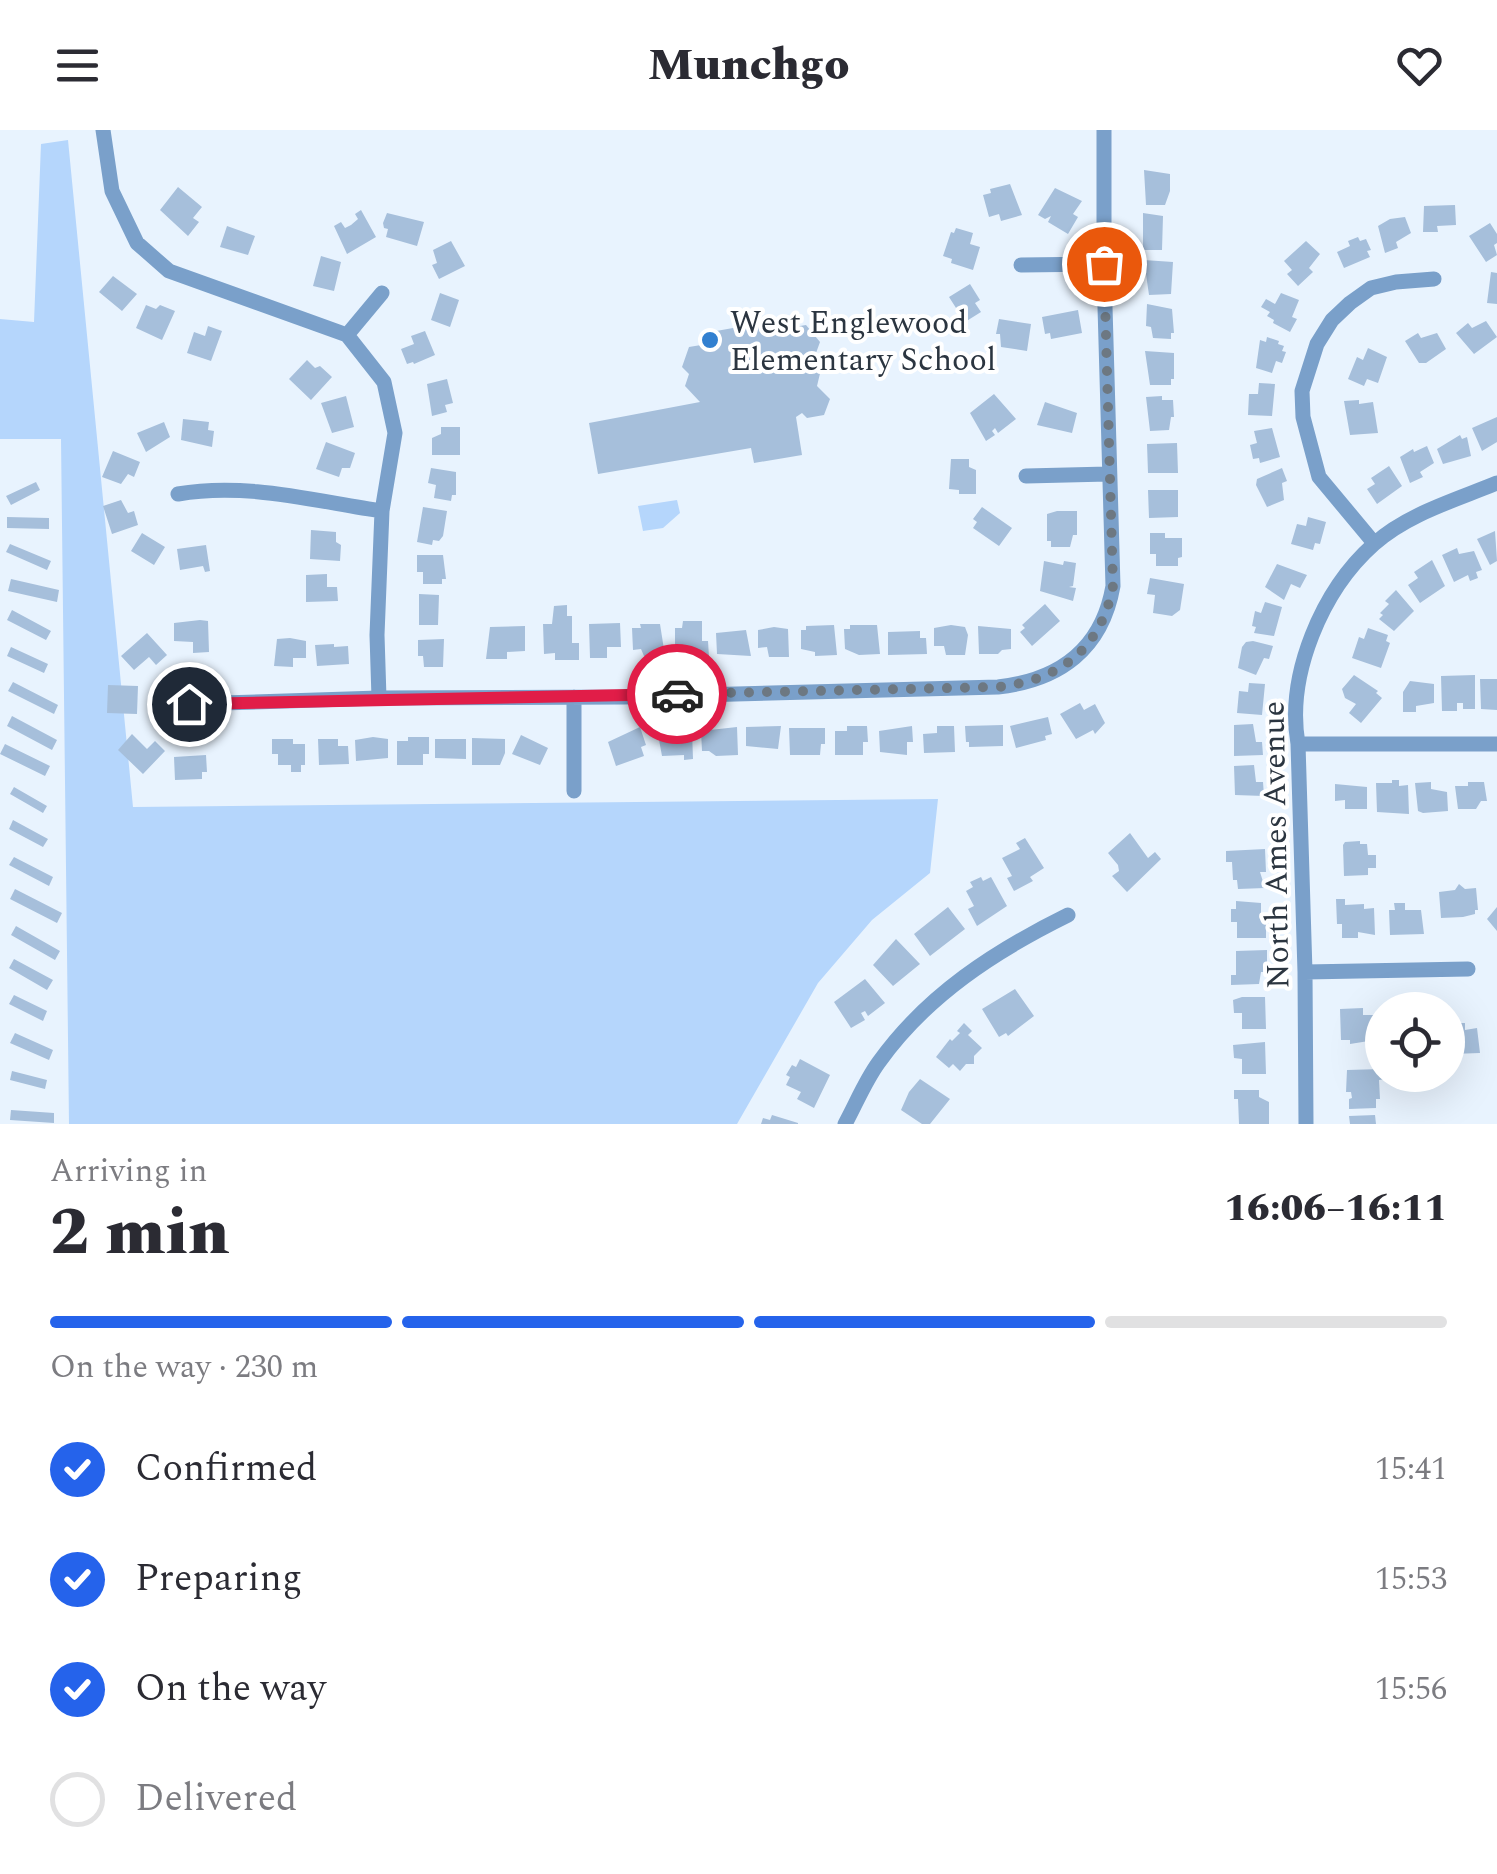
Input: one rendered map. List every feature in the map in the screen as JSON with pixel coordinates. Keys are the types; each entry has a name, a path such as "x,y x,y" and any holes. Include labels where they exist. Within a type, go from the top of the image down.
{"street":[{"path":"103,130 112,191 137,243 169,271 347,335 384,382 395,433 382,511 377,635 380,698"},
{"path":"189,704 998,687 1044,677 1083,650 1108,611 1113,586 1104,130"},
{"path":"1021,265 1104,264"},
{"path":"1374,543 1320,477 1303,417 1302,391 1317,344 1332,320 1350,303 1371,288 1434,279"},
{"path":"347,335 382,292"},
{"path":"1026,476 1108,474"},
{"name":"North Ames Avenue","path":"1306,1124 1306,972 1298,744 1293,718 1309,648 1344,577 1374,543 1408,520 1497,483"},
{"path":"178,494 213,488 253,490 382,511"},
{"path":"574,697 574,791"},
{"path":"1298,744 1497,744"},
{"path":"845,1124 878,1063 922,1013 969,971 1068,916"},
{"path":"1306,972 1468,969"}],"shaded area":[{"path":"68,140 133,807 938,799 930,873 872,920 818,983 737,1124 69,1124 61,439 0,439 0,319 34,322 41,144"},
{"path":"677,500 680,513 663,528 643,531 638,506"}],"building":[{"path":"1144,170 1170,174 1165,205 1146,205"},
{"path":"1010,184 1022,215 1001,221 999,214 989,217 983,195"},
{"path":"178,187 202,207 193,218 199,222 188,236 160,210"},
{"path":"1055,188 1082,201 1073,214 1078,217 1068,234 1048,222 1051,216 1045,219 1038,215"},
{"path":"1455,205 1456,225 1437,226 1438,232 1423,232 1424,206"},
{"path":"361,210 376,237 347,254 334,226 341,222 345,228 351,225"},
{"path":"387,213 424,222 417,246 386,237 388,229 383,223"},
{"path":"1143,213 1163,216 1162,250 1143,250"},
{"path":"1405,217 1411,233 1396,242 1398,248 1385,253 1378,226"},
{"path":"1490,223 1497,234 1497,255 1486,262 1469,236"},
{"path":"227,226 255,236 248,255 220,247"},
{"path":"956,228 973,233 970,244 980,247 973,270 943,256"},
{"path":"1358,237 1360,241 1366,239 1370,257 1344,268 1337,252"},
{"path":"451,241 465,266 439,279 432,265 437,263 433,250"},
{"path":"1306,241 1320,254 1309,268 1313,272 1298,286 1287,274 1292,270 1284,261"},
{"path":"321,256 341,262 334,291 313,286"},
{"path":"1144,260 1173,262 1171,294 1149,295"},
{"path":"1491,272 1497,273 1497,304 1487,303"},
{"path":"113,276 137,294 122,311 99,292"},
{"path":"970,284 980,300 975,303 981,312 965,322 949,297"},
{"path":"440,293 459,300 450,327 431,320"},
{"path":"1281,293 1299,300 1292,317 1297,319 1290,332 1273,323 1267,316 1270,312 1261,307 1266,299 1275,304"},
{"path":"1147,304 1172,309 1171,339 1153,338 1151,327 1146,326"},
{"path":"146,305 175,311 162,340 136,328"},
{"path":"1078,310 1082,333 1051,339 1050,333 1045,334 1042,317"},
{"path":"786,319 794,327 806,325 820,342 816,353 823,361 817,386 830,399 824,415 807,418 802,413 796,417 802,455 754,463 751,448 598,474 589,423 700,402 685,386 689,374 682,367 689,347 701,345 705,333 733,328 738,323"},
{"path":"999,319 1031,324 1027,351 1001,347 1000,334 996,334"},
{"path":"1486,321 1497,337 1474,354 1456,333 1468,323 1472,328"},
{"path":"208,326 222,331 211,361 187,353 194,332 205,336"},
{"path":"425,331 435,355 407,364 401,349 414,344 411,336"},
{"path":"1418,333 1421,338 1437,333 1446,349 1426,363 1419,363 1405,341"},
{"path":"1267,337 1279,341 1286,352 1282,363 1276,361 1272,373 1256,368 1260,340 1266,342"},
{"path":"1368,348 1387,357 1378,383 1367,379 1364,386 1348,379 1357,357 1363,360"},
{"path":"1145,351 1174,353 1171,385 1150,385"},
{"path":"307,360 332,377 311,400 289,379"},
{"path":"447,379 453,403 445,405 447,412 432,416 427,384"},
{"path":"1259,383 1275,384 1272,416 1248,415 1249,394 1258,394"},
{"path":"994,394 1016,419 998,433 995,428 995,435 986,441 970,413"},
{"path":"346,396 354,427 332,433 321,403"},
{"path":"1162,396 1162,400 1173,400 1174,417 1169,430 1150,431 1146,397"},
{"path":"1359,400 1359,404 1373,402 1378,433 1350,435 1344,401"},
{"path":"1045,402 1077,413 1072,433 1037,425"},
{"path":"1497,417 1497,442 1482,451 1472,428"},
{"path":"183,419 209,422 208,430 214,431 212,447 181,440"},
{"path":"164,422 170,437 146,452 137,433"},
{"path":"441,427 460,427 460,455 432,455 432,438 441,434"},
{"path":"1272,428 1280,457 1260,463 1259,458 1253,459 1250,445 1257,443 1254,431"},
{"path":"1460,435 1462,439 1467,437 1471,456 1443,464 1437,449"},
{"path":"326,442 355,453 350,468 342,468 339,477 316,469"},
{"path":"1177,443 1178,473 1148,473 1147,444"},
{"path":"1427,446 1434,463 1420,472 1423,477 1410,483 1400,457"},
{"path":"113,451 140,462 134,477 128,474 121,484 102,477"},
{"path":"951,459 969,459 969,467 976,470 976,494 959,494 959,490 949,489"},
{"path":"1389,466 1402,486 1377,504 1367,489 1375,484 1371,478"},
{"path":"431,468 456,472 456,495 452,495 451,501 434,498 436,485 428,483"},
{"path":"1282,468 1287,481 1282,483 1284,500 1267,507 1257,479"},
{"path":"36,482 40,490 11,505 6,496"},
{"path":"1148,490 1178,490 1178,517 1149,518"},
{"path":"121,500 128,513 134,511 138,525 112,534 103,506"},
{"path":"423,507 447,511 443,536 439,541 433,540 432,545 417,542"},
{"path":"982,507 1012,528 999,546 973,528 977,522 973,519"},
{"path":"1077,511 1077,535 1073,535 1070,547 1051,547 1051,541 1047,541 1047,514"},
{"path":"7,517 49,518 49,529 7,528"},
{"path":"1308,517 1326,522 1320,544 1315,543 1313,550 1291,544 1297,524 1306,526"},
{"path":"311,530 336,532 336,542 341,545 340,561 310,559"},
{"path":"1495,531 1497,561 1490,565 1477,539"},
{"path":"142,533 165,547 154,565 131,551"},
{"path":"1150,533 1182,538 1178,566 1156,566 1156,554 1150,554"},
{"path":"10,544 51,561 47,570 6,552"},
{"path":"206,545 210,571 205,572 203,566 180,570 177,549"},
{"path":"1457,548 1459,554 1474,551 1482,570 1476,572 1478,578 1470,581 1468,575 1454,582 1442,555"},
{"path":"417,555 443,555 446,579 442,579 442,584 423,584 423,572 417,572"},
{"path":"1432,560 1445,586 1420,603 1408,585 1418,578 1414,572"},
{"path":"1044,561 1076,563 1073,586 1069,587 1076,588 1073,601 1040,591"},
{"path":"1277,564 1307,575 1300,588 1291,584 1284,600 1265,587"},
{"path":"327,574 327,587 337,587 338,601 306,602 306,575"},
{"path":"1150,578 1184,584 1180,610 1172,616 1153,613 1155,595 1147,594"},
{"path":"11,579 59,590 57,602 8,591"},
{"path":"1396,590 1414,611 1394,631 1379,619 1389,604 1385,601"},
{"path":"419,594 439,595 438,625 419,625"},
{"path":"1265,602 1282,607 1274,636 1254,633 1256,627 1252,626 1255,611 1261,613"},
{"path":"1045,604 1060,621 1032,646 1020,632 1025,628 1022,625"},
{"path":"567,605 567,616 572,616 572,643 579,643 579,660 555,660 555,653 544,654 543,624 552,624 554,606"},
{"path":"12,610 51,631 46,640 7,620"},
{"path":"208,621 209,652 193,653 193,642 174,641 174,623"},
{"path":"683,621 702,621 702,641 708,641 709,657 675,651 675,628 682,628"},
{"path":"620,623 621,647 607,647 607,658 590,658 589,624"},
{"path":"640,624 660,624 665,656 644,656 641,649 633,650 632,628 641,628"},
{"path":"834,625 837,655 815,656 815,652 801,649 801,630 806,630 806,626"},
{"path":"850,625 877,625 880,654 859,655 845,649 844,629 850,629"},
{"path":"525,626 525,651 507,652 507,659 486,659 490,627"},
{"path":"978,626 1011,629 1011,649 979,654"},
{"path":"965,627 965,655 946,655 944,646 934,646 934,628"},
{"path":"1368,628 1388,635 1386,641 1390,643 1381,668 1352,658 1359,637 1364,639"},
{"path":"788,629 789,657 769,657 767,647 758,648 758,630"},
{"path":"746,630 751,656 717,654 716,633"},
{"path":"920,631 920,638 926,638 927,654 888,655 888,632"},
{"path":"147,633 167,655 156,665 149,657 134,670 121,656"},
{"path":"277,639 306,641 306,658 293,658 293,667 274,666"},
{"path":"444,639 443,667 424,667 423,656 418,656 418,640"},
{"path":"1253,641 1273,646 1269,659 1264,658 1256,675 1238,668 1242,647"},
{"path":"315,645 348,646 349,664 317,666"},
{"path":"11,647 48,664 44,673 7,656"},
{"path":"1354,675 1382,698 1361,723 1349,713 1356,704 1345,698 1342,689"},
{"path":"1475,675 1475,709 1463,709 1463,703 1457,703 1457,711 1442,711 1441,676"},
{"path":"1480,679 1497,679 1497,710 1481,709"},
{"path":"1410,681 1434,684 1434,703 1416,706 1416,712 1403,712 1403,692"},
{"path":"13,682 58,705 54,714 8,691"},
{"path":"1249,683 1265,684 1262,715 1237,713 1239,691 1248,692"},
{"path":"108,685 138,686 137,714 107,713"},
{"path":"1080,703 1084,710 1095,704 1105,723 1095,734 1093,730 1076,739 1060,714"},
{"path":"12,716 57,740 52,750 7,726"},
{"path":"1048,717 1052,734 1045,736 1046,740 1016,748 1010,726"},
{"path":"1253,724 1256,742 1262,742 1263,755 1234,756 1234,725"},
{"path":"1003,725 1003,746 969,747 966,742 965,726"},
{"path":"781,726 778,749 746,746 746,727"},
{"path":"847,726 867,726 868,742 863,742 863,755 835,755 835,731 847,731"},
{"path":"912,726 913,742 907,742 907,755 880,752 879,731"},
{"path":"937,726 954,726 955,752 924,753 923,734 937,733"},
{"path":"640,727 646,745 641,747 644,756 616,766 608,742"},
{"path":"737,727 738,755 716,756 702,751 701,731"},
{"path":"678,728 678,732 692,731 693,759 684,760 684,755 662,756 657,729"},
{"path":"789,728 825,728 820,755 790,755"},
{"path":"132,734 147,749 155,741 165,751 143,774 118,750"},
{"path":"521,735 548,748 540,765 512,754"},
{"path":"408,737 429,737 429,754 423,754 423,765 397,765 397,741 408,741"},
{"path":"472,738 505,739 500,765 472,765"},
{"path":"272,739 293,739 293,744 305,744 301,772 291,772 291,765 278,765 278,754 272,754"},
{"path":"318,739 338,739 338,746 348,746 349,764 319,765"},
{"path":"388,739 388,758 356,761 355,740"},
{"path":"435,739 466,739 466,759 435,758"},
{"path":"5,744 50,766 45,776 0,754"},
{"path":"206,755 207,772 202,772 202,779 175,780 174,757"},
{"path":"1254,765 1256,782 1263,782 1264,796 1235,795 1234,766"},
{"path":"1399,780 1399,786 1408,785 1409,814 1377,812 1376,783"},
{"path":"1431,782 1431,789 1447,792 1448,811 1418,811 1415,783"},
{"path":"1468,782 1484,782 1487,801 1481,801 1476,809 1458,809 1455,786 1468,786"},
{"path":"1335,784 1367,787 1367,809 1345,809 1345,800 1335,801"},
{"path":"14,787 47,806 43,813 10,794"},
{"path":"13,820 48,839 43,847 9,829"},
{"path":"1130,833 1148,858 1155,852 1161,859 1127,892 1112,876 1119,871 1118,865 1108,853"},
{"path":"1025,838 1044,868 1030,877 1033,881 1014,891 1007,878 1012,876 1002,858 1020,849 1016,843"},
{"path":"1360,841 1367,844 1368,855 1376,855 1376,868 1368,868 1368,875 1344,876 1343,845"},
{"path":"1265,849 1266,872 1260,872 1265,888 1238,889 1232,862 1226,862 1226,851"},
{"path":"14,857 53,877 49,886 9,865"},
{"path":"981,877 983,881 991,877 1007,906 977,926 968,909 974,906 966,891 973,887 970,882"},
{"path":"1459,884 1465,889 1476,888 1478,910 1463,917 1441,918 1439,892 1455,890"},
{"path":"15,889 62,913 57,923 10,899"},
{"path":"1336,899 1345,899 1345,905 1374,908 1375,935 1358,932 1358,938 1342,938"},
{"path":"1236,901 1261,903 1261,916 1266,916 1266,938 1237,938 1237,922 1231,922 1231,909 1236,909"},
{"path":"1394,903 1405,903 1405,910 1421,910 1424,934 1390,935 1389,910 1395,910"},
{"path":"948,907 965,929 930,956 914,934"},
{"path":"1497,907 1497,931 1487,919"},
{"path":"16,926 60,951 55,960 11,935"},
{"path":"896,939 920,964 893,986 873,965"},
{"path":"1267,950 1267,972 1261,972 1259,984 1231,985 1231,975 1236,975 1236,951"},
{"path":"14,959 53,980 47,990 9,968"},
{"path":"865,979 885,1003 868,1016 865,1011 861,1013 865,1020 851,1028 834,1002"},
{"path":"1015,989 1034,1016 1008,1036 1006,1033 999,1037 982,1009"},
{"path":"14,995 47,1011 43,1021 9,1004"},
{"path":"1265,997 1266,1029 1242,1029 1242,1013 1234,1013 1233,1000"},
{"path":"1363,1008 1365,1042 1350,1044 1350,1040 1341,1040 1340,1009"},
{"path":"964,1023 972,1031 968,1035 982,1048 974,1056 974,1064 966,1064 960,1071 936,1057 960,1033 957,1031"},
{"path":"1477,1028 1480,1053 1465,1054 1465,1030"},
{"path":"15,1033 53,1050 49,1060 10,1043"},
{"path":"1265,1042 1266,1074 1242,1074 1242,1059 1234,1058 1233,1045"},
{"path":"800,1059 830,1075 814,1108 797,1099 801,1092 786,1085 790,1077 786,1075"},
{"path":"1365,1069 1365,1092 1380,1092 1376,1108 1349,1109 1352,1098 1351,1092 1346,1092 1347,1070"},
{"path":"12,1071 47,1080 45,1089 10,1080"},
{"path":"920,1079 950,1099 930,1124 922,1124 901,1110"},
{"path":"1234,1090 1259,1090 1259,1097 1269,1102 1269,1124 1239,1124"},
{"path":"11,1110 54,1113 54,1123 10,1120"},
{"path":"772,1115 798,1124 761,1124 763,1118 770,1120"},
{"path":"1375,1115 1376,1124 1350,1124 1349,1116"}],"way so far":[{"path":"677,694 998,687 1044,677 1083,650 1108,611 1113,586 1104,264"}],"place":[{"name":"West Englewood Elementary School","path":"710,340"}],"route":[{"path":"189,704 677,694"}]}
